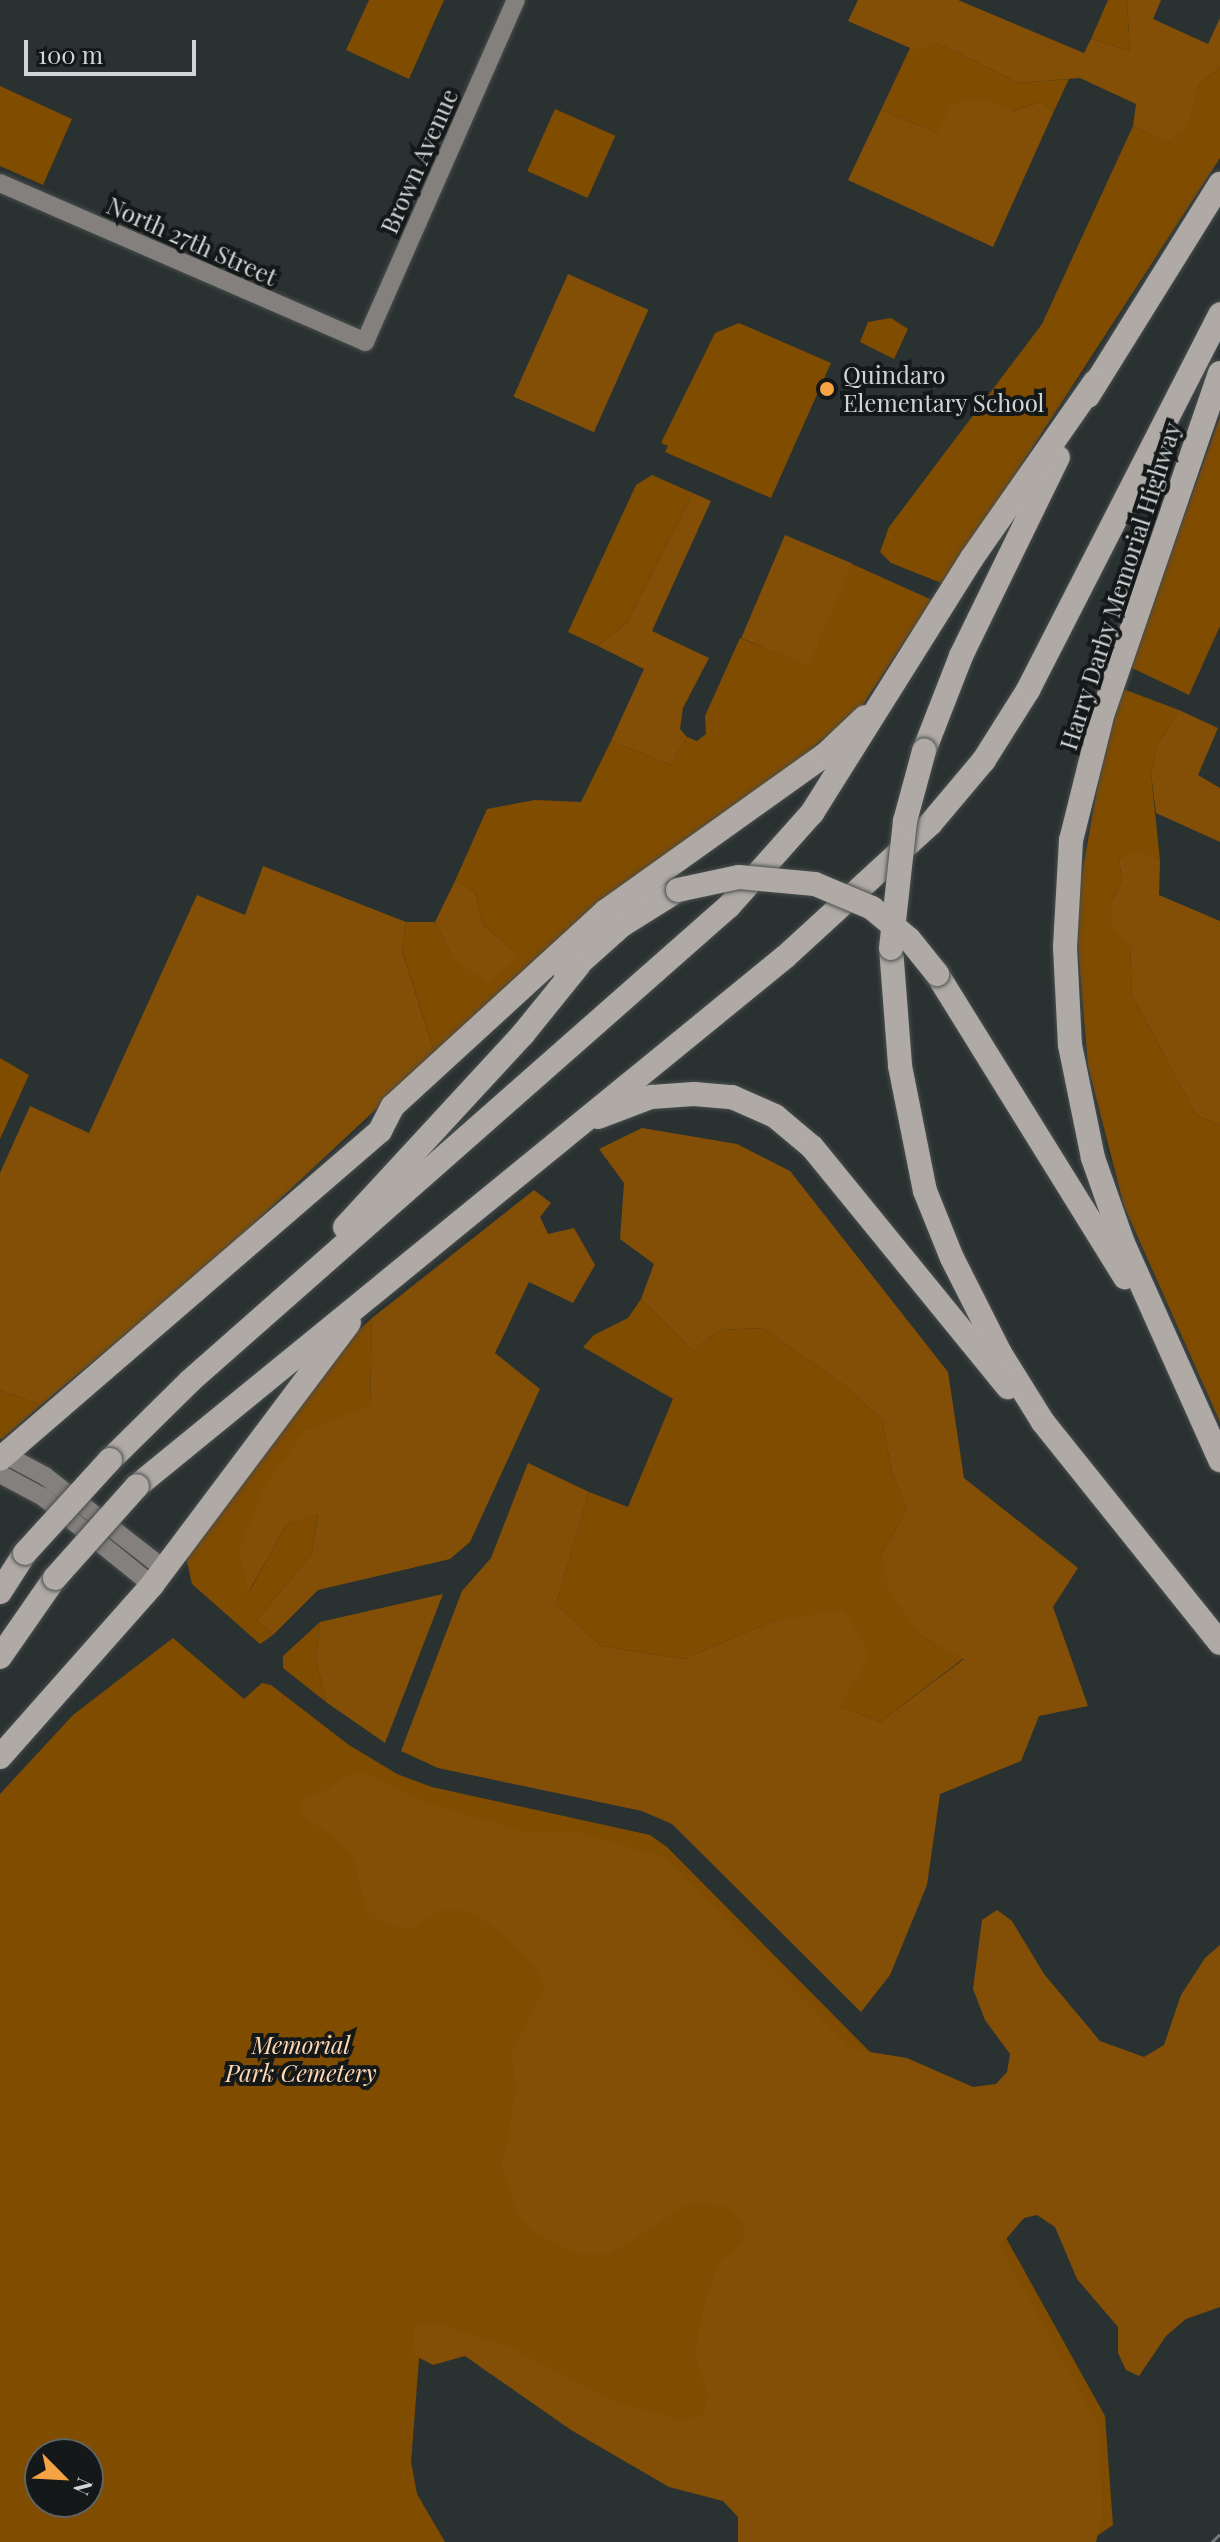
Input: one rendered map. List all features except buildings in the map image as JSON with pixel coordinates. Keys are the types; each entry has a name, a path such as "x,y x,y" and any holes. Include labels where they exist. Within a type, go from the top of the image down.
{"highway":[{"path":"0,1592 25,1553 110,1460 258,1321 729,906 812,813 972,558 1095,382 1220,184"},
{"path":"0,1657 55,1578 137,1486 581,1123 869,882 931,823 984,760 1028,690 1220,314"},
{"name":"Harry Darby Memorial Highway","path":"1220,373 1103,712 1071,840 1065,947 1070,1045 1093,1158 1169,1346 1220,1460"},
{"path":"1043,1422 1000,1353 925,1191 900,1066 891,948 905,821 924,751 961,656 1095,382"},
{"path":"380,1131 393,1106 606,911 825,755 890,693"},
{"path":"1,1460 622,925 678,890 739,877 815,884 872,908 909,939 937,974 1169,1346"},
{"path":"258,1321 523,1034 578,966"},
{"path":"581,1123 651,1097 694,1094 732,1097 775,1116 812,1147 984,1362 1043,1422 1220,1643"},
{"path":"0,1757 158,1577 372,1293"}],"main road":[{"name":"Brown Avenue","path":"365,342 516,0"},
{"name":"North 27th Street","path":"0,183 365,342"},
{"path":"1,1460 45,1476 158,1577"}],"green space":[{"path":"369,0 444,0 409,79 346,50"},
{"path":"1108,0 1127,0 1130,51 1091,39"},
{"path":"937,43 1019,83 1069,79 1054,111 1041,102 938,133 881,110 910,48"},
{"path":"1220,67 1220,158 944,584 891,563 880,552 889,527 1042,324 1133,126 1167,142 1186,129 1199,85"},
{"path":"0,86 72,119 43,185 0,166"},
{"path":"555,109 615,136 588,198 527,171"},
{"path":"891,318 908,329 894,359 860,342 868,322"},
{"path":"739,323 831,363 771,498 665,452 668,446 661,443 715,333"},
{"path":"1220,417 1220,626 1189,695 1130,667"},
{"path":"652,475 693,493 627,623 598,646 568,632 636,485"},
{"path":"852,564 932,600 859,710 435,1054 402,950 406,922 435,922 452,957 519,955 483,925 475,892 455,881 487,809 535,800 581,802 611,741 671,765 687,737 697,741 706,734 705,716 740,638 801,663"},
{"path":"1123,689 1179,710 1157,746 1151,773 1160,861 1136,850 1119,859 1122,882 1111,903 1130,943 1132,995 1196,1115 1220,1125 1220,1422 1124,1206 1088,1066 1077,936 1080,885 1103,756"},
{"path":"0,1058 29,1075 0,1139"},
{"path":"641,1299 693,1351 719,1330 763,1328 848,1388 882,1420 892,1473 907,1509 881,1555 925,1638 964,1658 880,1722 840,1706 776,1620 683,1659 601,1646 556,1604 589,1492 628,1507 673,1399 583,1347 594,1335 628,1318"},
{"path":"372,1318 370,1407 307,1429 249,1592 287,1524 318,1513 312,1553 257,1620 273,1635 260,1644 192,1584 186,1557 344,1344"},
{"path":"0,1390 41,1405 2,1439 0,1439"},
{"path":"320,1622 316,1659 326,1702 283,1668 283,1656"},
{"name":"Memorial Park Cemetery","path":"173,1638 244,1699 262,1683 271,1685 349,1745 397,1774 432,1787 650,1835 667,1847 877,2059 995,2218 1105,2416 1113,2525 1088,2542 975,2542 421,2334 411,2462 417,2494 445,2542 0,2542 0,1794 73,1715"}],"shaded area":[{"path":"858,0 958,0 1084,53 1091,39 1130,51 1127,0 1161,0 1153,19 1208,44 1220,18 1220,67 1199,85 1187,129 1167,142 1133,126 1136,104 1080,78 1019,83 937,43 915,50 848,21"},
{"path":"983,98 1012,111 1041,102 1054,111 993,247 848,180 881,110 938,133 950,105"},
{"path":"568,274 648,310 594,432 513,396"},
{"path":"693,493 711,501 652,631 709,658 683,708 680,729 687,737 671,765 611,741 644,669 598,646 627,623"},
{"path":"785,535 852,564 808,667 741,638"},
{"path":"1179,710 1218,728 1198,775 1220,788 1220,842 1156,813 1151,773 1157,746"},
{"path":"1136,849 1160,861 1159,895 1220,921 1220,1125 1196,1115 1132,995 1130,943 1113,930 1111,903 1122,882 1119,859"},
{"path":"263,866 406,922 402,951 435,1054 218,1257 41,1405 0,1390 0,1173 30,1106 89,1133 197,895 245,915"},
{"path":"455,881 475,892 483,925 519,955 489,984 452,957 435,922"},
{"path":"642,1128 737,1144 790,1171 948,1372 964,1478 1078,1568 1053,1607 1088,1706 1039,1716 1021,1761 940,1794 927,1885 890,1975 861,2012 672,1824 642,1811 438,1768 401,1751 462,1591 491,1558 528,1463 589,1492 556,1604 601,1646 683,1659 776,1620 844,1610 870,1656 840,1706 880,1722 964,1659 925,1638 890,1594 881,1555 907,1509 892,1473 882,1420 848,1388 763,1328 719,1330 693,1351 641,1299 654,1264 620,1239 624,1183 599,1149"},
{"path":"534,1190 551,1203 540,1217 548,1234 574,1228 595,1265 573,1303 529,1282 495,1353 540,1389 470,1542 450,1559 318,1590 273,1635 257,1620 312,1553 318,1514 287,1524 248,1593 239,1549 266,1484 307,1429 370,1406 372,1318"},
{"path":"443,1594 385,1743 326,1702 316,1659 320,1622"},
{"path":"366,1773 428,1803 523,1832 574,1831 663,1857 852,2049 907,2058 973,2087 996,2084 1007,2072 1010,2054 985,2020 973,1989 982,1920 997,1910 1012,1921 1044,1974 1100,2041 1144,2057 1164,2045 1181,1995 1205,1958 1220,1945 1220,2307 1186,2319 1166,2336 1139,2376 1126,2370 1118,2353 1118,2327 1077,2279 1055,2227 1037,2215 1024,2218 1000,2246 1100,2427 1102,2517 1096,2542 738,2542 738,2517 723,2501 669,2487 571,2430 465,2356 433,2365 412,2354 415,2326 435,2323 507,2346 619,2403 681,2420 703,2415 708,2397 695,2355 700,2322 717,2263 744,2242 743,2223 730,2207 690,2203 609,2255 580,2254 538,2236 519,2217 502,2167 516,2089 511,2055 546,1986 534,1965 490,1924 463,1910 441,1910 410,1930 385,1923 366,1908 353,1859 337,1840 298,1812 300,1799 321,1793 351,1774"}],"railway":[{"path":"1212,2542 1220,2534"}],"place":[{"name":"Quindaro Elementary School","path":"827,389"}]}
